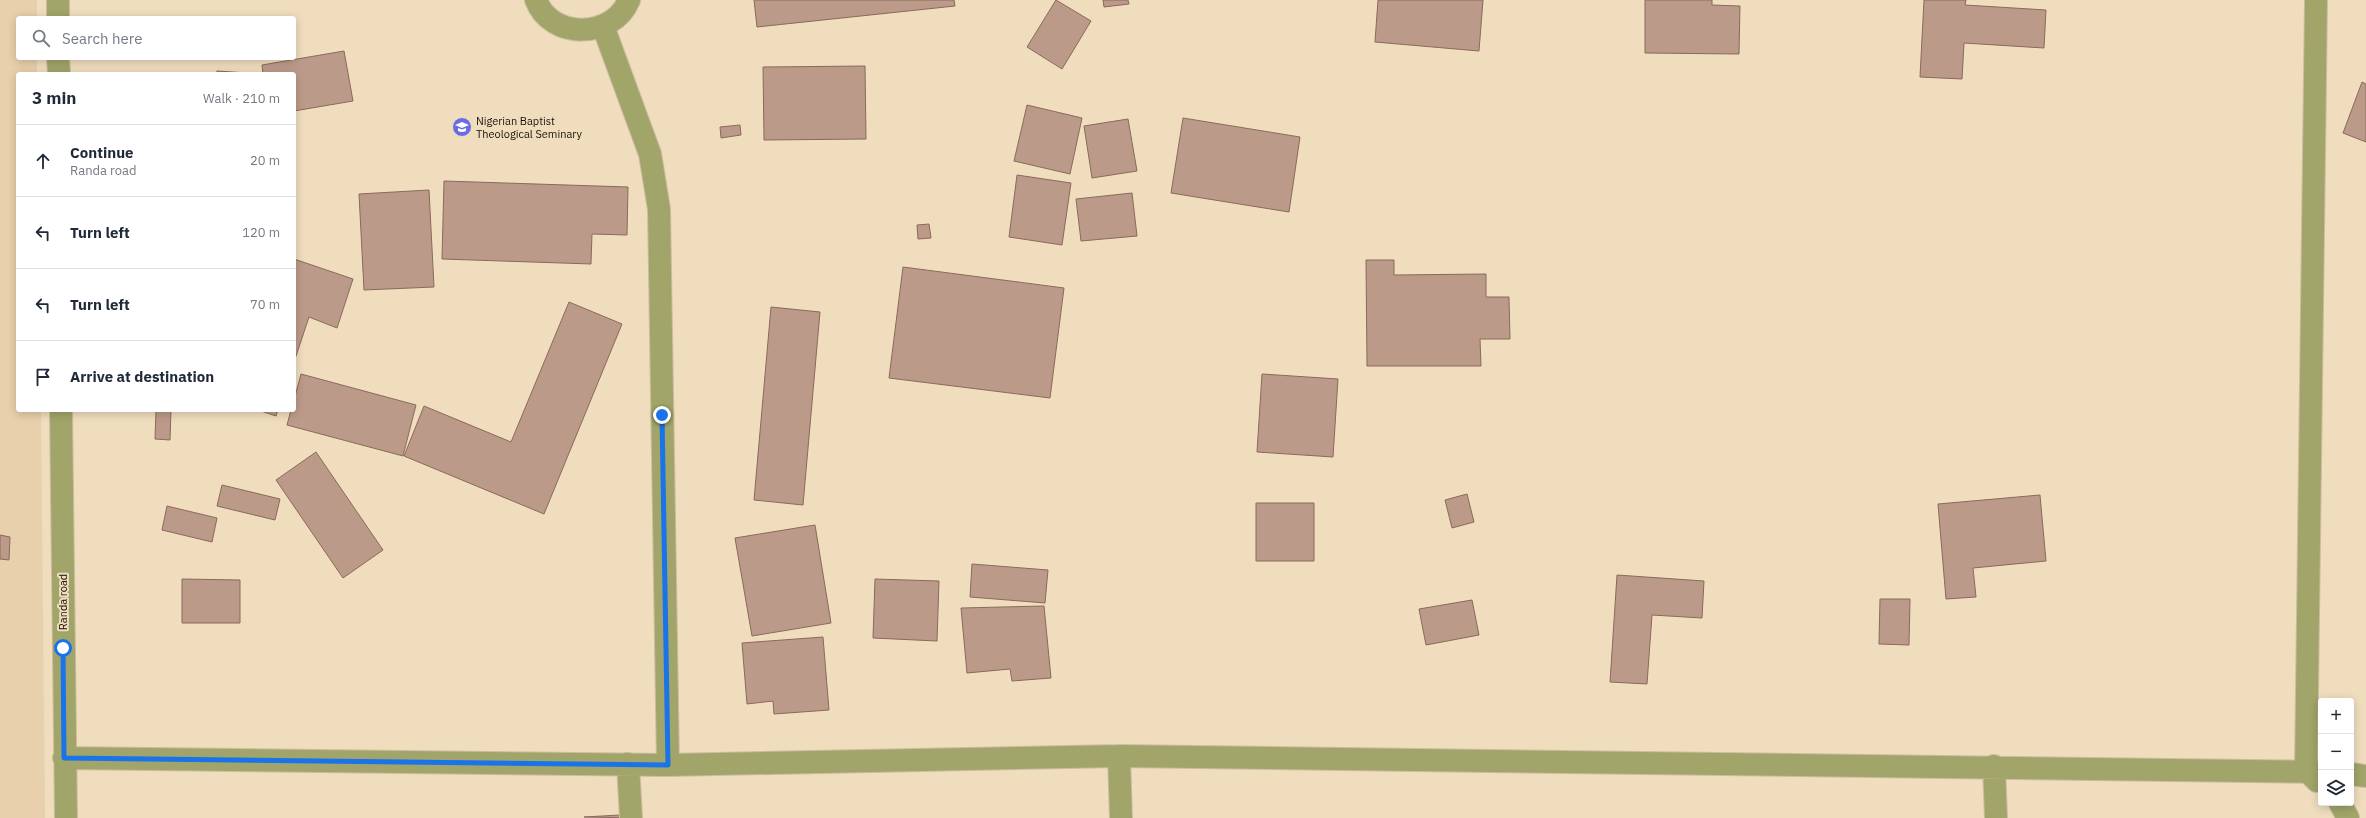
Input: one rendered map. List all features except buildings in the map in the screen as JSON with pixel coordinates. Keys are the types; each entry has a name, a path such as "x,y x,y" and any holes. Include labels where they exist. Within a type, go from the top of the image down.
{"street":[{"path":"58,0 58,16"},
{"path":"536,0 547,16 559,25 574,30 589,30 603,26 617,18 628,0"},
{"path":"64,758 668,765 1119,756 1994,766 2316,776 2316,0"},
{"path":"603,26 650,154 659,209 668,765"},
{"path":"58,60 59,72"},
{"name":"Randa road","path":"61,412 64,758 66,818"},
{"path":"1119,756 1121,818"},
{"path":"628,764 631,818"},
{"path":"1994,766 1996,818"},
{"path":"2354,774 2366,776"},
{"path":"2342,806 2348,818"}],"shaded area":[{"path":"0,0 37,0 37,16 16,16 16,60 37,60 37,72 16,72 16,412 41,412 45,818 0,818"}],"place":[{"name":"Nigerian Baptist Theological Seminary","path":"462,127"}],"route":[{"path":"63,648 64,758 668,765 662,415"}]}
